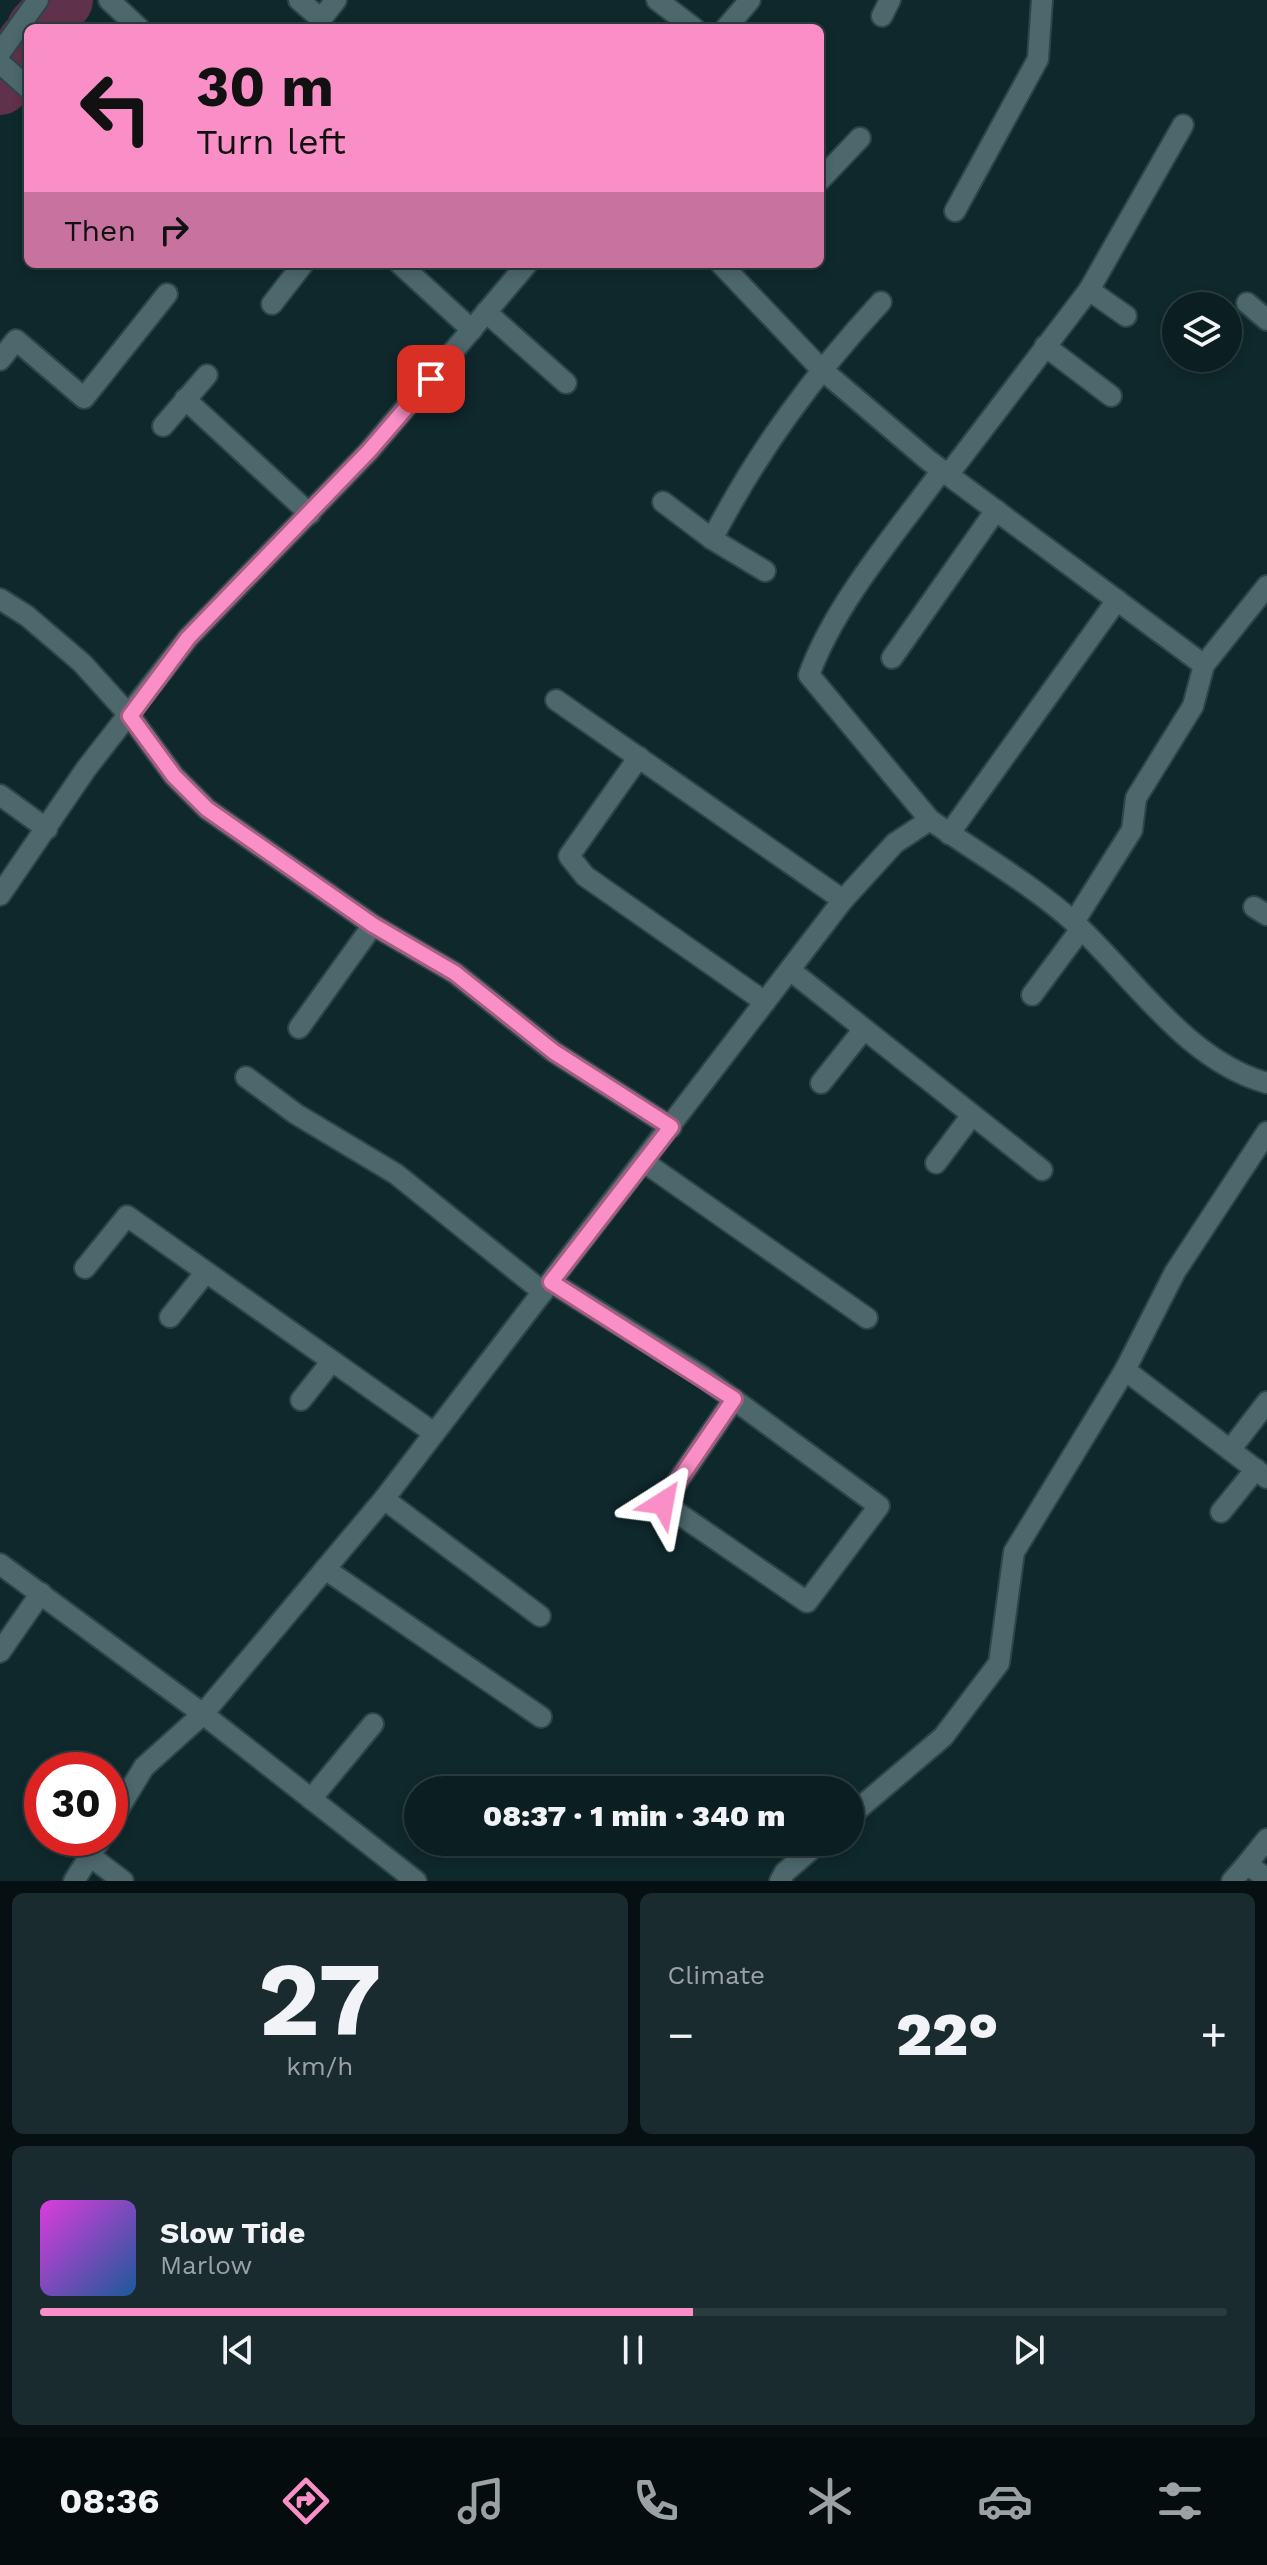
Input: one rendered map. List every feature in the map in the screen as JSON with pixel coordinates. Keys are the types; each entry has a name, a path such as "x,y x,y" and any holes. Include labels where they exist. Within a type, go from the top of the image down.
{"street":[{"path":"0,53 38,0"},
{"path":"109,0 135,24"},
{"path":"299,0 321,19 336,0"},
{"path":"657,0 689,24"},
{"path":"729,24 750,0"},
{"path":"955,211 1038,59 1042,0"},
{"path":"0,63 24,84"},
{"path":"1183,125 1089,290 945,472 859,587 815,658 809,675 930,820 1077,925 1195,1045 1253,1080 1267,1083"},
{"path":"824,176 860,138"},
{"path":"272,304 300,268"},
{"path":"404,268 472,330"},
{"path":"0,895 86,769 188,638 310,514 524,268"},
{"path":"733,268 820,368 945,472 1204,665"},
{"path":"1089,290 1126,316"},
{"path":"0,360 16,340 84,398 167,294"},
{"path":"712,539 746,473 820,368 881,302"},
{"path":"1247,303 1267,320"},
{"path":"486,312 566,383"},
{"path":"1045,346 1111,396"},
{"path":"163,426 207,375"},
{"path":"185,399 310,514"},
{"path":"663,502 712,539 765,571"},
{"path":"892,658 996,510"},
{"path":"1032,995 1132,830 1136,798 1193,706 1204,665 1267,586"},
{"path":"0,599 27,616 82,663 130,716 174,776 207,809 373,925 455,973 554,1052 671,1127"},
{"path":"949,834 1117,600"},
{"path":"556,700 843,900"},
{"path":"639,757 569,856 585,876 765,1002"},
{"path":"0,795 47,829"},
{"path":"128,1793 144,1767 203,1714 384,1499 843,900 895,843 930,820"},
{"path":"299,1028 373,925"},
{"path":"790,970 1042,1170"},
{"path":"821,1083 864,1029"},
{"path":"246,1077 296,1114 396,1174 547,1287 734,1399 879,1506 807,1602 663,1503 734,1399"},
{"path":"936,1163 972,1115"},
{"path":"864,1804 943,1737 999,1663 1014,1552 1125,1370 1175,1272 1267,1132"},
{"path":"644,1162 867,1318"},
{"path":"85,1268 127,1216 434,1433"},
{"path":"170,1317 206,1272"},
{"path":"301,1400 332,1361"},
{"path":"1125,1370 1262,1474 1221,1512"},
{"path":"1230,1450 1267,1402"},
{"path":"384,1499 540,1616"},
{"path":"0,1564 203,1714 416,1881"},
{"path":"325,1569 541,1717"},
{"path":"0,1652 41,1593"},
{"path":"311,1799 373,1724"},
{"path":"1232,1881 1267,1839"},
{"path":"74,1881 90,1856 123,1881"},
{"path":"780,1881 785,1872 804,1856"},
{"path":"1247,1864 1267,1879"}],"waterway":[{"path":"41,24 63,0"},
{"path":"0,85 24,48"}],"route":[{"path":"431,379 369,451 188,638 130,716 174,776 207,809 373,925 455,973 554,1052 671,1127 551,1282 734,1399 663,1503"}]}
